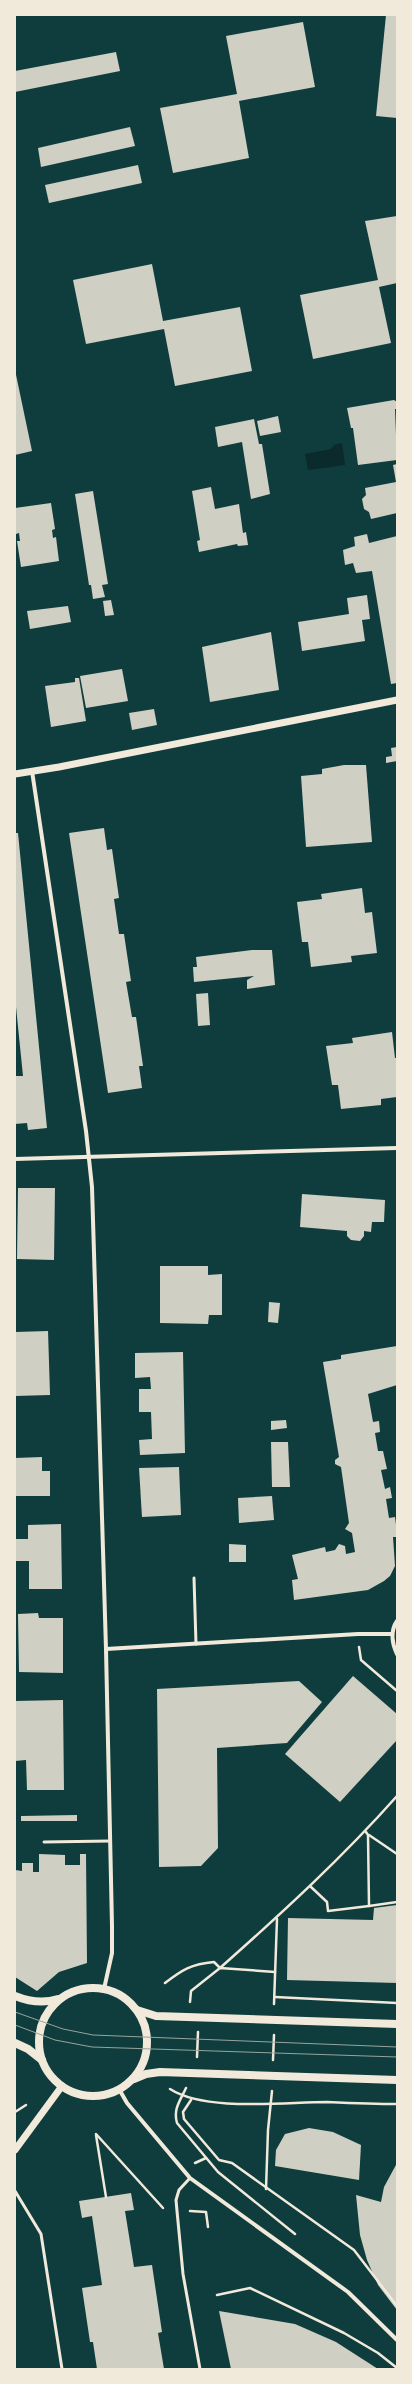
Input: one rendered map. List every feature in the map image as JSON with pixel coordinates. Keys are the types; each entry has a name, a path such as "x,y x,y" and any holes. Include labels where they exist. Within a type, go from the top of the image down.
{"main road":[{"path":"15,1996 36,2002 49,2002 82,1989 104,1989 128,2000 137,2010 144,2023 147,2050 139,2071 120,2089 105,2094 90,2096 75,2093 62,2086 50,2075 42,2060 40,2047 42,2023 47,2014 61,1998"},
{"path":"137,2010 156,2016 397,2024"},
{"path":"15,2043 42,2060"},
{"path":"131,2080 146,2074 194,2072 397,2080"}],"street":[{"path":"15,774 397,700"},
{"path":"32,771 89,1159 106,1649 110,1841 112,1953 104,1989"},
{"path":"15,1159 89,1159 397,1148"},
{"path":"397,1621 392,1634 393,1644 397,1654"},
{"path":"106,1649 358,1634 392,1634"},
{"path":"15,2150 62,2086"},
{"path":"120,2089 127,2102 190,2178 348,2292 397,2340"}],"lane":[{"path":"194,1578 196,1644"},
{"path":"44,1842 110,1841"},
{"path":"190,2178 179,2190 176,2200 183,2274 200,2369"},
{"path":"15,2190 41,2234 62,2369"}],"path":[{"path":"358,1634 361,1660 397,1691"},
{"path":"301,2239 218,2172 177,2124 175,2114 194,2072 199,2040 190,2002 191,1991 220,1968 311,1887 367,1833 397,1796"},
{"path":"367,1833 397,1854"},
{"path":"367,1833 369,1906"},
{"path":"311,1887 327,1902 328,1912 397,1902"},
{"path":"165,1983 184,1968 200,1963 214,1962 220,1968 275,1972"},
{"path":"275,1997 397,2003"},
{"path":"170,2089 182,2097 191,2100 272,2105 326,2102 397,2104"},
{"path":"191,2100 183,2112 184,2119 219,2160 232,2163 266,2189 354,2250 397,2306"},
{"path":"15,2112 26,2105"},
{"path":"266,2189 268,2130 272,2105"},
{"path":"106,2197 96,2134 167,2212 206,2212 208,2227"},
{"path":"217,2295 250,2288 344,2333 378,2353 397,2368"}],"water":[{"path":"342,443 345,465 308,470 305,454 331,449 334,445"}],"building":[{"path":"386,15 397,15 397,118 376,116"},
{"path":"303,22 315,87 239,101 249,158 173,173 160,108 237,94 226,36"},
{"path":"116,52 120,71 15,92 15,71"},
{"path":"130,127 135,146 41,167 38,148"},
{"path":"138,165 142,183 49,203 45,185"},
{"path":"397,216 397,283 379,287 391,343 313,359 300,295 378,280 365,221"},
{"path":"152,264 163,321 240,307 252,371 175,386 164,329 86,344 73,280"},
{"path":"15,370 32,451 15,455"},
{"path":"394,400 397,402 397,409 395,409 397,460 358,465 353,428 351,428 347,408"},
{"path":"278,416 281,432 260,436 257,421"},
{"path":"254,419 259,444 262,444 270,494 251,499 242,442 218,447 215,427"},
{"path":"397,464 397,513 371,519 369,512 364,509 362,499 366,495 365,488 396,482 393,465"},
{"path":"211,487 215,509 239,504 243,533 246,532 248,545 238,546 237,544 199,552 197,541 200,540 192,491"},
{"path":"93,491 108,584 102,585 105,597 93,599 91,585 89,585 75,494"},
{"path":"51,503 55,529 52,530 53,538 56,537 59,561 21,567 17,541 20,541 19,533 16,534 15,529 15,508"},
{"path":"367,534 369,543 397,536 397,683 391,684 372,571 356,573 353,563 345,565 343,550 355,546 354,537"},
{"path":"367,595 370,619 362,620 365,641 302,651 298,622 349,614 347,598"},
{"path":"111,600 114,615 105,616 103,601"},
{"path":"68,606 71,622 30,629 27,611"},
{"path":"271,632 279,690 210,702 202,647"},
{"path":"122,669 128,701 86,708 80,676"},
{"path":"75,678 79,678 86,721 51,727 45,686 75,682"},
{"path":"154,709 157,725 132,730 129,713"},
{"path":"397,747 397,761 386,763 386,757 392,756 391,748"},
{"path":"344,765 366,765 372,842 306,847 301,776 322,774 322,769"},
{"path":"104,828 107,850 112,849 119,898 114,899 119,934 124,934 131,981 126,982 132,1017 136,1017 143,1066 139,1066 142,1088 108,1093 69,833"},
{"path":"15,833 18,833 47,1128 28,1130 27,1123 15,1124 15,1076 23,1076 15,997"},
{"path":"362,888 365,913 372,912 377,953 351,956 352,962 311,967 308,942 302,942 297,902 322,899 321,894"},
{"path":"252,950 272,950 275,985 247,989 247,980 254,976 194,982 193,967 197,967 196,957"},
{"path":"208,993 210,1025 198,1026 196,994"},
{"path":"392,1032 395,1058 397,1058 397,1097 381,1099 381,1105 341,1109 338,1085 332,1085 326,1046 353,1043 352,1038"},
{"path":"18,1188 55,1188 54,1260 17,1259"},
{"path":"302,1194 385,1200 384,1222 372,1222 371,1232 364,1231 364,1236 360,1241 351,1240 347,1236 347,1231 300,1227"},
{"path":"160,1266 208,1266 208,1275 222,1274 222,1315 209,1315 208,1324 160,1323"},
{"path":"269,1302 280,1303 278,1323 268,1322"},
{"path":"48,1331 50,1395 15,1396 15,1332"},
{"path":"397,1346 397,1385 368,1394 373,1422 379,1421 380,1432 375,1433 378,1451 383,1451 387,1469 381,1470 385,1489 390,1487 392,1498 386,1499 389,1518 395,1517 397,1537 393,1537 395,1566 390,1576 368,1590 294,1600 292,1580 298,1579 292,1555 325,1547 326,1552 335,1550 339,1544 345,1546 346,1554 355,1552 352,1533 345,1529 349,1523 341,1467 335,1464 335,1460 339,1457 323,1362 341,1359 341,1355"},
{"path":"183,1352 185,1453 140,1455 139,1440 152,1439 151,1412 139,1412 139,1389 151,1389 150,1377 135,1378 135,1353"},
{"path":"286,1420 287,1428 271,1430 271,1421"},
{"path":"271,1442 288,1442 290,1487 272,1487"},
{"path":"42,1457 42,1471 50,1471 50,1496 15,1496 15,1458"},
{"path":"179,1467 181,1515 142,1517 139,1468"},
{"path":"272,1496 274,1520 239,1523 238,1498"},
{"path":"61,1524 62,1589 29,1589 29,1561 15,1561 15,1539 28,1539 28,1525"},
{"path":"229,1544 246,1545 246,1562 229,1562"},
{"path":"38,1613 39,1618 63,1618 63,1673 19,1672 18,1614"},
{"path":"353,1676 397,1714 397,1740 340,1802 285,1754"},
{"path":"299,1681 322,1702 287,1743 217,1748 218,1848 201,1866 159,1867 157,1689"},
{"path":"63,1700 64,1790 27,1790 26,1760 15,1761 15,1701"},
{"path":"77,1815 77,1821 21,1821 21,1816"},
{"path":"39,1854 65,1855 65,1865 80,1865 80,1854 86,1854 87,1963 59,1972 37,1991 15,1977 15,1870 22,1871 22,1863 33,1863 33,1872 39,1872"},
{"path":"397,1905 397,1983 287,1980 288,1918 373,1920 374,1908"},
{"path":"309,2128 333,2132 361,2145 359,2180 275,2166 276,2150 285,2134"},
{"path":"397,2163 397,2310 378,2285 367,2260 360,2235 356,2195 381,2202 384,2187"},
{"path":"131,2193 134,2210 125,2211 134,2267 152,2265 162,2332 158,2333 164,2369 97,2369 93,2342 90,2342 82,2288 102,2285 92,2216 82,2218 79,2201"},
{"path":"219,2311 295,2324 336,2342 378,2369 231,2369"}],"tram line":[{"path":"15,2012 63,2029 93,2035 397,2047"},
{"path":"15,2025 55,2040 92,2047 397,2057"}]}
